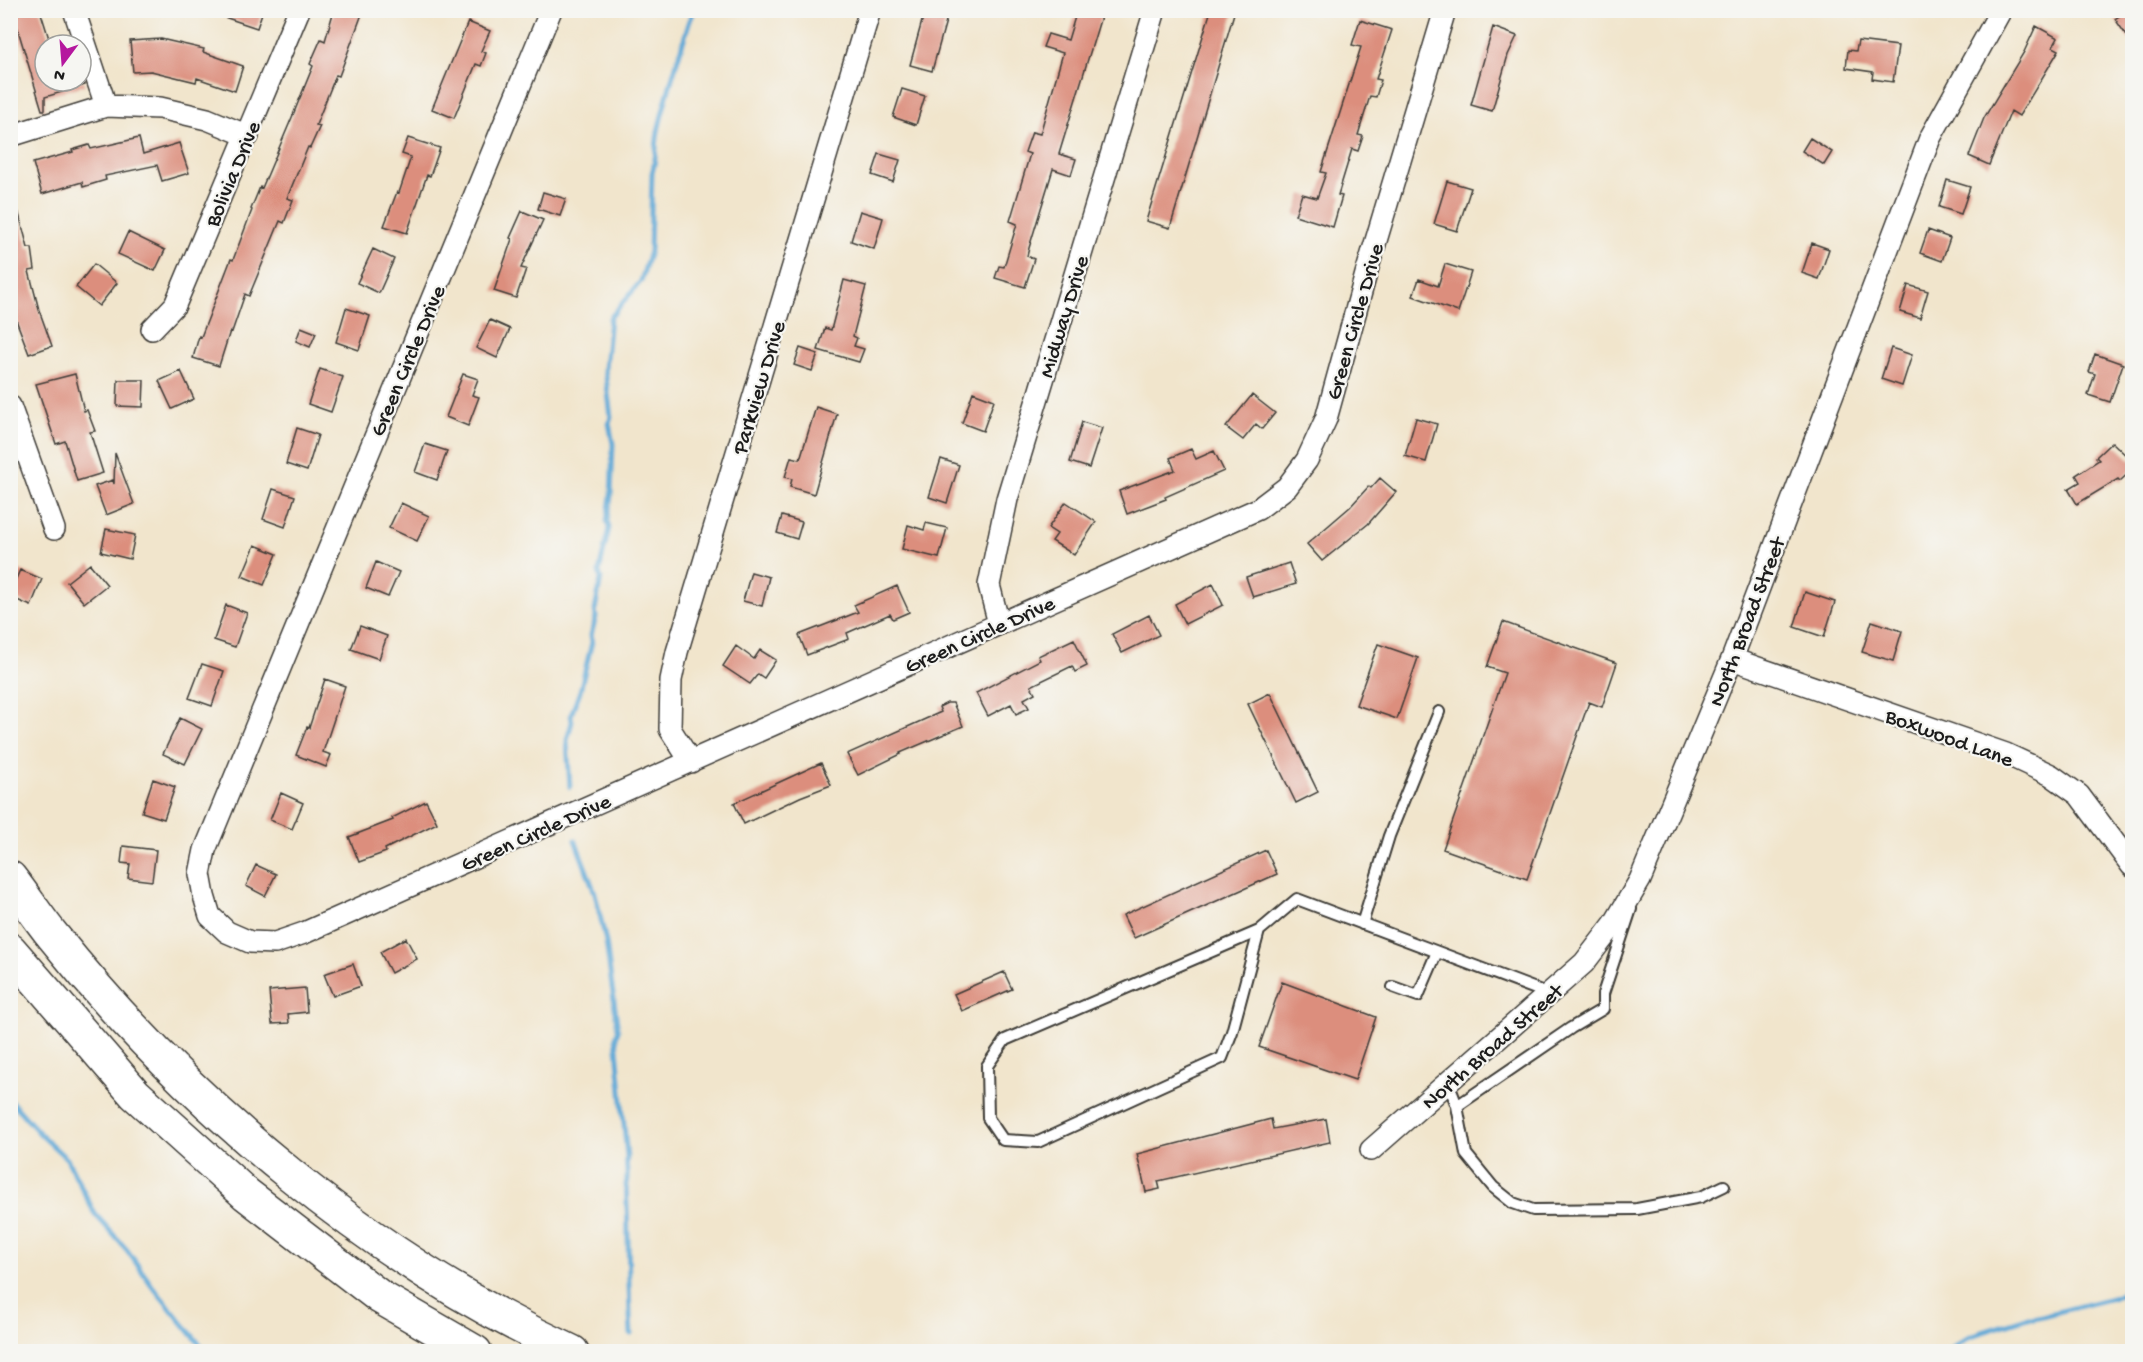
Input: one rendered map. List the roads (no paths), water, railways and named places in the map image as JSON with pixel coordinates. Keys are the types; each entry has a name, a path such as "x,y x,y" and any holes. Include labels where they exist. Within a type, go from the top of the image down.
{"highway":[{"path":"10,878 52,936 114,1007 200,1096 294,1178 395,1252 474,1301 572,1352"},
{"path":"10,950 135,1094 246,1194 380,1297 475,1352"}],"street":[{"path":"74,10 106,106"},
{"name":"Bolivia Drive","path":"152,329 175,305 248,136 299,10"},
{"name":"Green Circle Drive","path":"551,10 205,850 200,874 210,916 227,932 250,942 275,943 304,933 1258,509 1287,487 1307,460 1326,419 1366,274 1445,10"},
{"name":"Parkview Drive","path":"691,762 670,729 671,680 677,652 870,10"},
{"name":"Midway Drive","path":"999,624 989,585 1007,499 1155,10"},
{"name":"North Broad Street","path":"1371,1150 1549,994 1590,955 1614,924 1640,880 1732,659 1930,138 2001,10"},
{"path":"10,136 106,106 160,108 207,119 248,136"},
{"path":"10,406 54,529"},
{"name":"Boxwood Lane","path":"1732,659 2006,754 2051,775 2079,795 2133,866"}],"lane":[{"path":"1362,924 1389,836 1439,712"},
{"path":"1457,1106 1571,1028 1603,1009 1603,993 1640,880"},
{"path":"1259,931 1232,1032 1222,1058 1038,1142 1003,1140 988,1118 987,1066 1005,1040 1259,931 1298,899 1549,994"},
{"path":"1393,987 1418,996 1437,952"},
{"path":"1448,1082 1457,1106 1467,1154 1500,1192 1513,1203 1533,1210 1636,1209 1701,1197 1724,1186"}],"waterway":[{"path":"570,787 567,740 572,722 571,715 580,691 592,642 591,635 596,617 595,610 601,578 599,572 609,528 607,521 611,496 613,444 605,369 610,318 641,281 650,251 652,173 658,133 693,10"},
{"path":"575,840 595,893 606,942 618,1031 616,1037 627,1158 631,1334"},
{"path":"10,1100 42,1136 67,1159 95,1214 127,1250 153,1287 206,1352"},
{"path":"1947,1352 1970,1336 2027,1318 2112,1298 2132,1289"}]}
